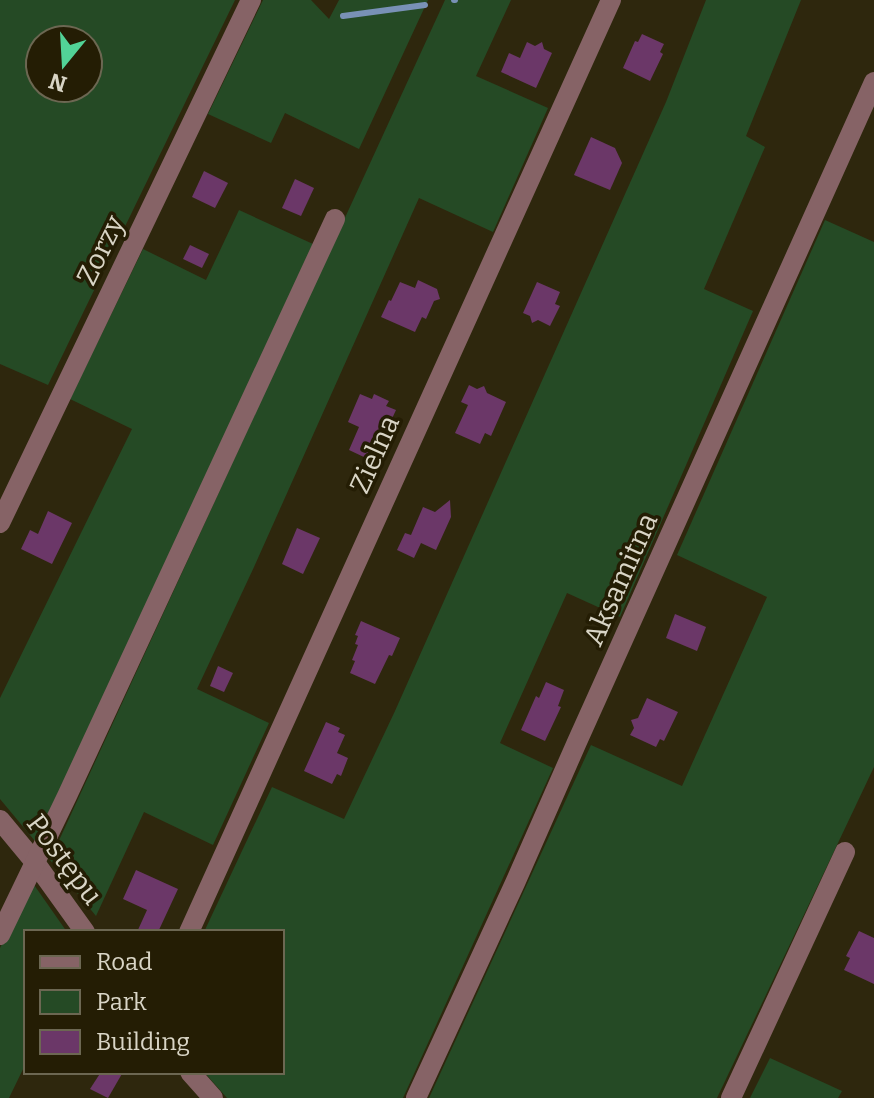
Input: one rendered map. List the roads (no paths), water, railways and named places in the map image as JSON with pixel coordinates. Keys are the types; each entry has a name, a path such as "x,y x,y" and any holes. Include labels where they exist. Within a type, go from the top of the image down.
{"street":[{"name":"Zorzy","path":"0,523 251,0"},
{"name":"Zielna","path":"190,930 611,0"},
{"name":"Aksamitna","path":"416,1098 874,82"},
{"path":"0,935 335,219"},
{"name":"Postępu","path":"0,820 84,930"},
{"path":"731,1098 845,852"},
{"path":"192,1074 213,1098"}],"waterway":[{"path":"343,16 425,5"}]}
